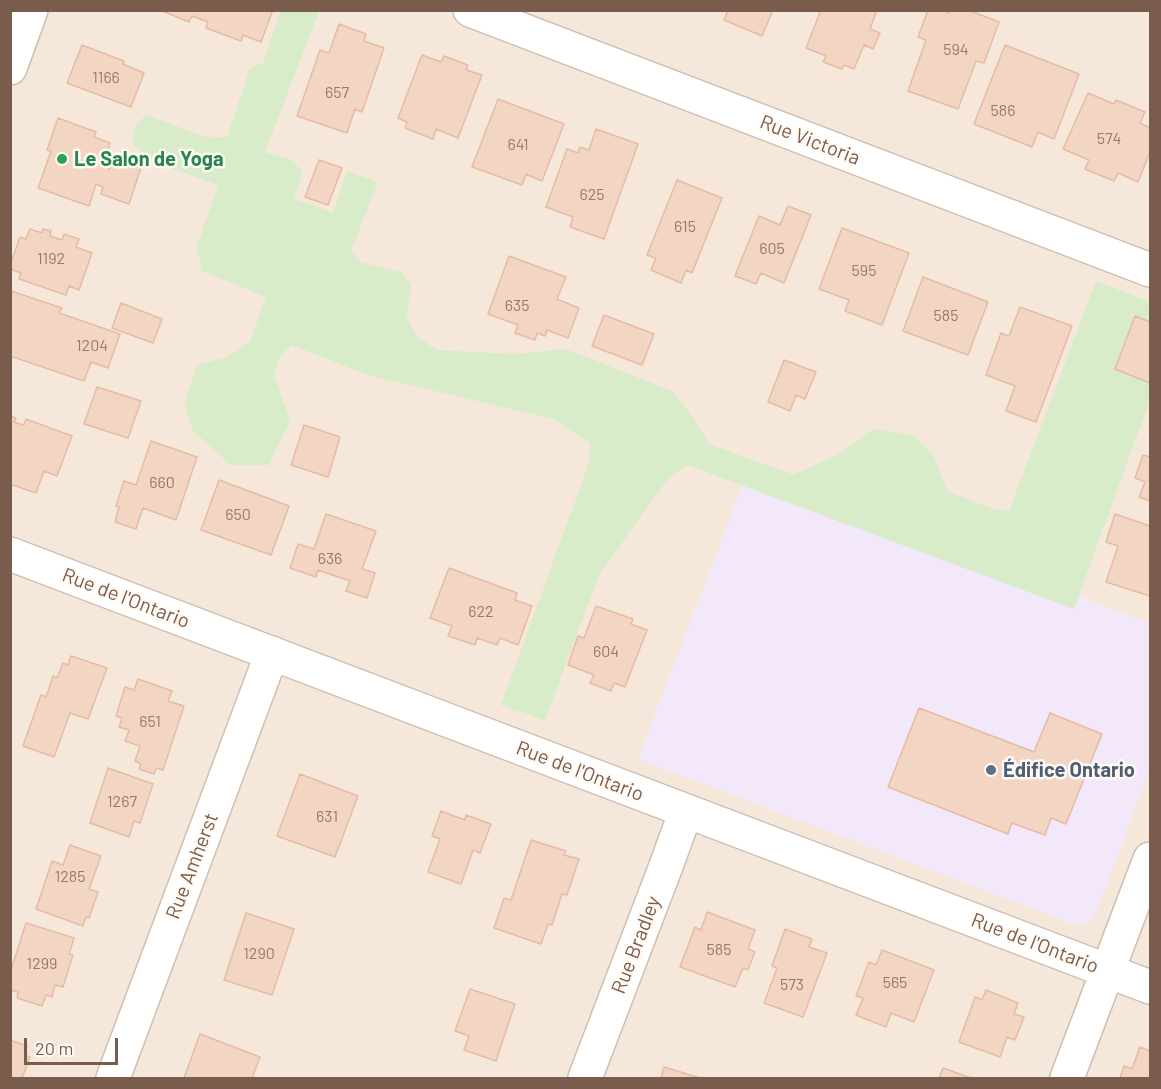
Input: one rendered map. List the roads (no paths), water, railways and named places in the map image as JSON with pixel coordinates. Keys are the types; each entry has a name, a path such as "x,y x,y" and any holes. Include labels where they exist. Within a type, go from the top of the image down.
{"street":[{"path":"10,68 31,10"},
{"name":"Rue Victoria","path":"470,10 1150,270"},
{"name":"Rue de l'Ontario","path":"10,554 1150,987"},
{"name":"Rue Amherst","path":"113,1078 272,653"},
{"name":"Rue Bradley","path":"585,1078 686,811"},
{"path":"1066,1078 1150,859"}],"place":[{"name":"Le Salon de Yoga","path":"62,159"},
{"name":"Édifice Ontario","path":"991,770"}]}
